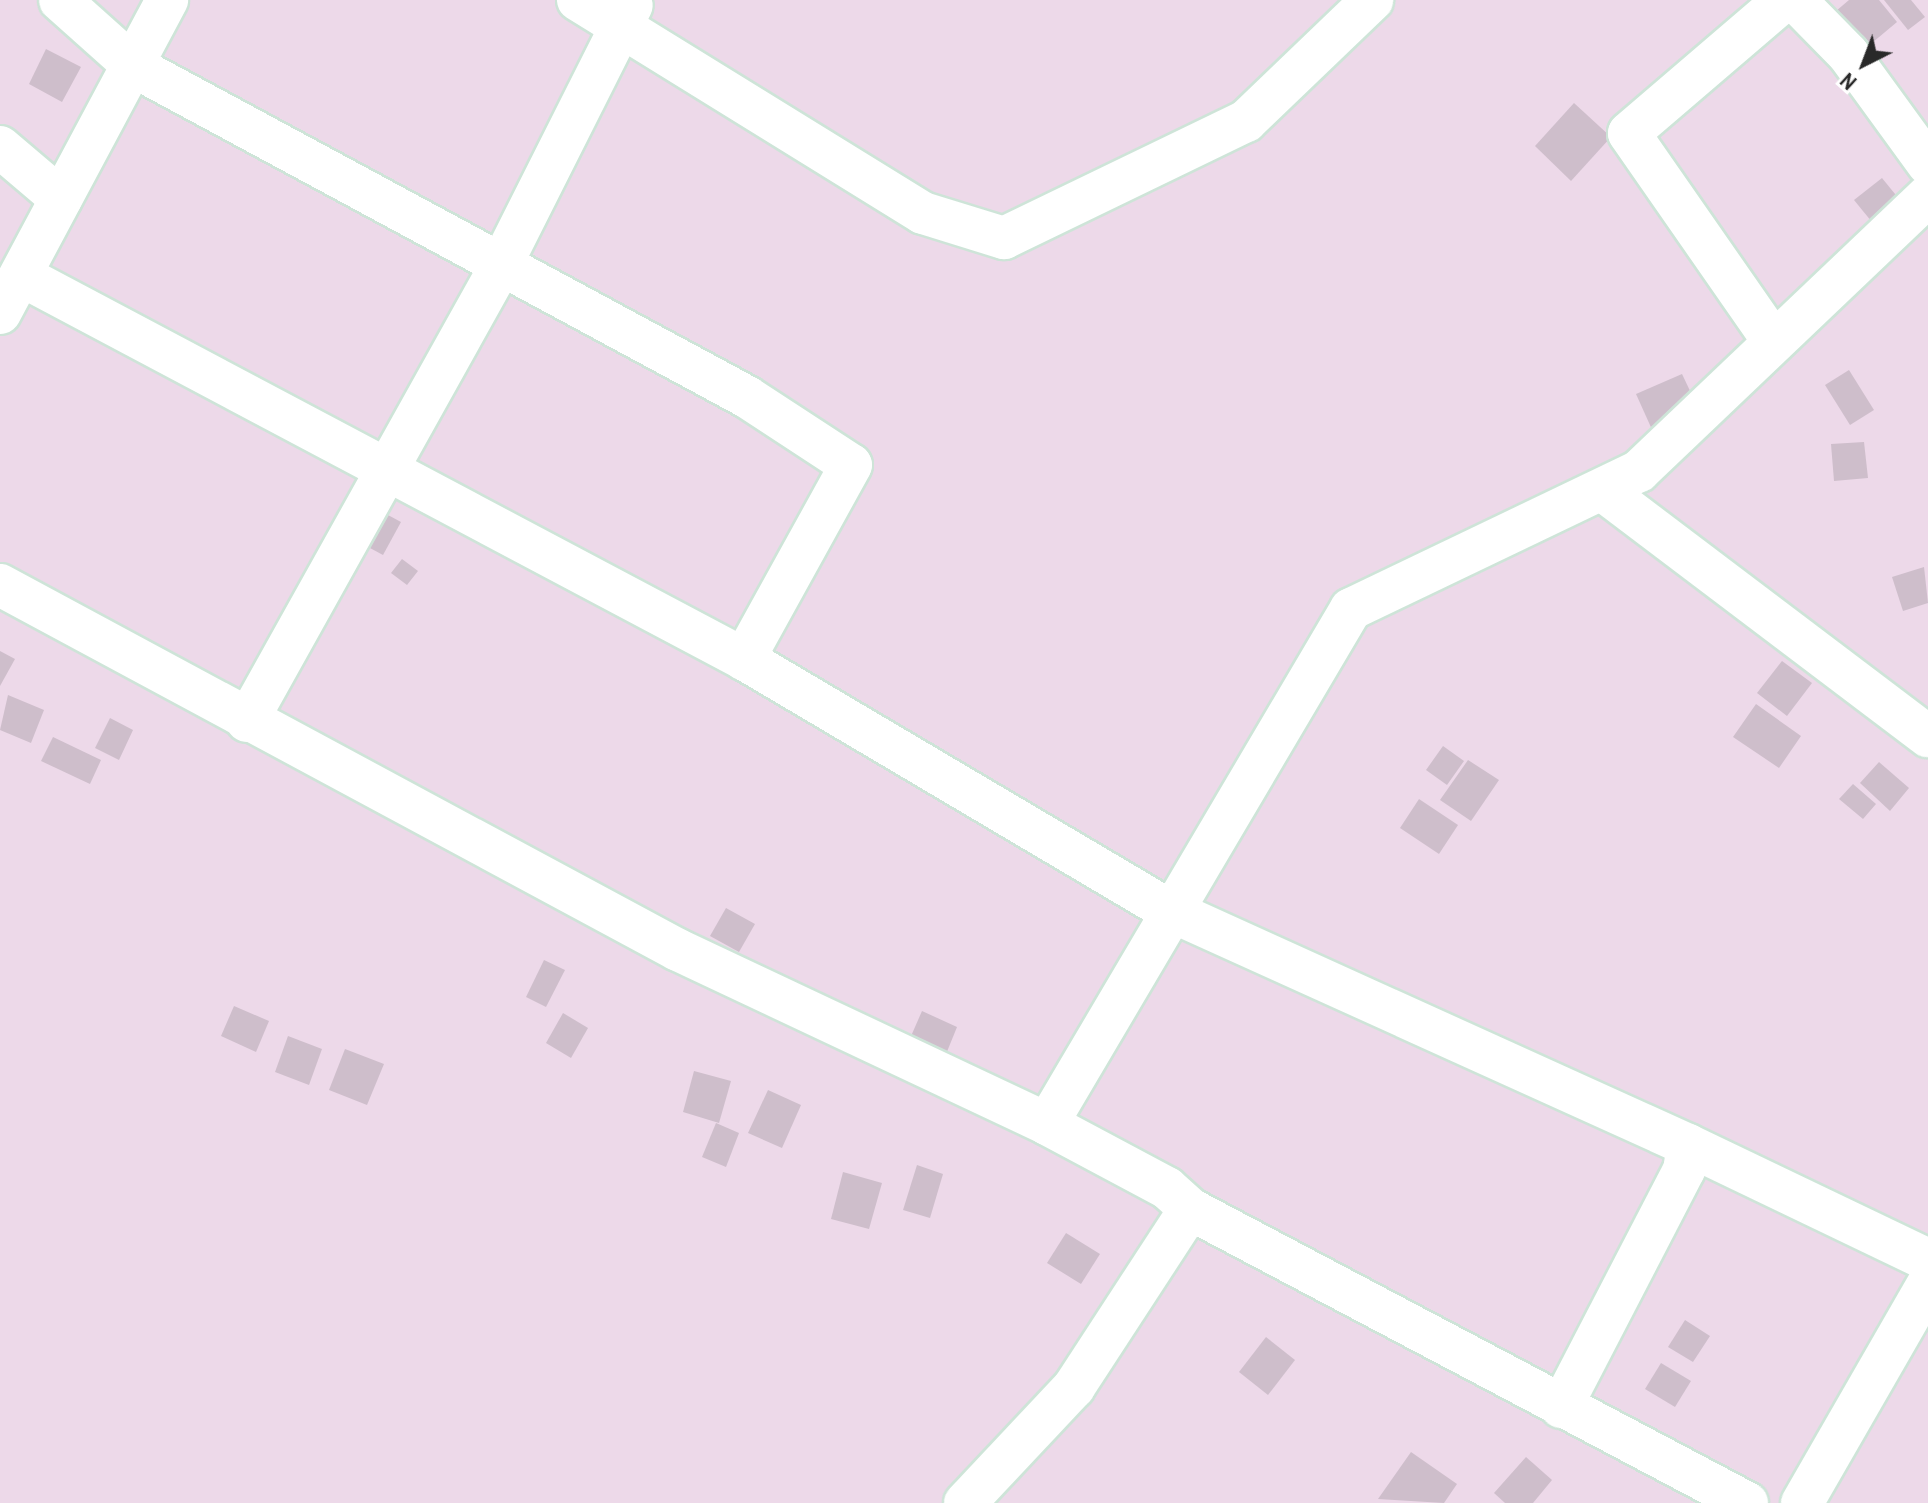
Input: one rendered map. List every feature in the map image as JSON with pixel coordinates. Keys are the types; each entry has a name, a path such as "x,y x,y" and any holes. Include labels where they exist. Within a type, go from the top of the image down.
{"street":[{"path":"60,0 135,67 500,267 747,397 851,465 744,659"},
{"path":"0,313 24,277 61,199 135,67 167,0"},
{"path":"578,0 629,15 923,213 1004,238 1246,121 1372,0"},
{"path":"1774,342 1629,133 1784,0"},
{"path":"1795,0 1848,54 1928,164"},
{"path":"247,721 383,471 500,267 629,15"},
{"path":"0,147 61,199"},
{"path":"1047,1124 1169,910 1351,609 1605,492 1639,471 1928,196"},
{"path":"24,277 383,471 744,659 1169,910 1688,1145 1928,1260"},
{"path":"1605,492 1928,736"},
{"path":"0,585 247,721 678,950 1047,1124 1167,1188 1190,1209 1747,1503"},
{"path":"1561,1407 1684,1170 1688,1145"},
{"path":"965,1503 1074,1387 1190,1209"},
{"path":"1802,1503 1928,1284"}],"building":[{"path":"1849,0 1879,0 1897,22 1860,53 1829,17"},
{"path":"1884,0 1911,0 1925,17 1908,30"},
{"path":"46,49 81,67 62,102 29,84"},
{"path":"1574,103 1611,137 1571,181 1535,146"},
{"path":"1882,178 1904,205 1876,227 1854,200"},
{"path":"1849,370 1874,410 1850,425 1825,385"},
{"path":"1682,374 1701,414 1654,434 1636,394"},
{"path":"1864,442 1868,478 1834,481 1831,444"},
{"path":"360,500 401,522 383,555 342,533"},
{"path":"402,559 418,571 407,585 391,573"},
{"path":"1924,567 1928,603 1903,611 1892,577"},
{"path":"0,651 15,659 0,686"},
{"path":"1782,661 1812,683 1787,716 1757,693"},
{"path":"8,695 44,710 31,743 0,730"},
{"path":"1756,704 1801,736 1779,768 1733,737"},
{"path":"110,718 133,730 119,760 95,748"},
{"path":"53,737 101,760 90,784 41,761"},
{"path":"1443,746 1464,761 1447,785 1426,770"},
{"path":"1468,760 1499,780 1471,821 1440,800"},
{"path":"1879,762 1909,788 1890,811 1860,783"},
{"path":"1853,784 1876,804 1863,819 1839,799"},
{"path":"1419,799 1458,825 1439,854 1400,828"},
{"path":"726,908 755,924 739,952 710,936"},
{"path":"544,960 565,970 546,1007 526,997"},
{"path":"234,1006 269,1021 256,1052 221,1036"},
{"path":"922,1011 957,1027 944,1059 908,1043"},
{"path":"563,1013 588,1028 571,1058 546,1043"},
{"path":"288,1036 322,1049 309,1085 275,1072"},
{"path":"345,1049 384,1064 367,1105 329,1090"},
{"path":"694,1071 731,1081 719,1123 683,1112"},
{"path":"768,1090 801,1105 782,1148 748,1133"},
{"path":"716,1123 739,1133 726,1167 702,1157"},
{"path":"917,1165 943,1174 930,1218 903,1210"},
{"path":"843,1172 882,1183 869,1229 831,1219"},
{"path":"1066,1233 1100,1254 1081,1284 1047,1263"},
{"path":"1685,1320 1710,1336 1693,1362 1668,1347"},
{"path":"1266,1337 1295,1360 1268,1395 1239,1372"},
{"path":"1661,1363 1691,1381 1675,1407 1645,1389"},
{"path":"1411,1452 1457,1484 1444,1503 1378,1499"},
{"path":"1526,1457 1552,1480 1533,1503 1505,1503 1494,1493"}]}
